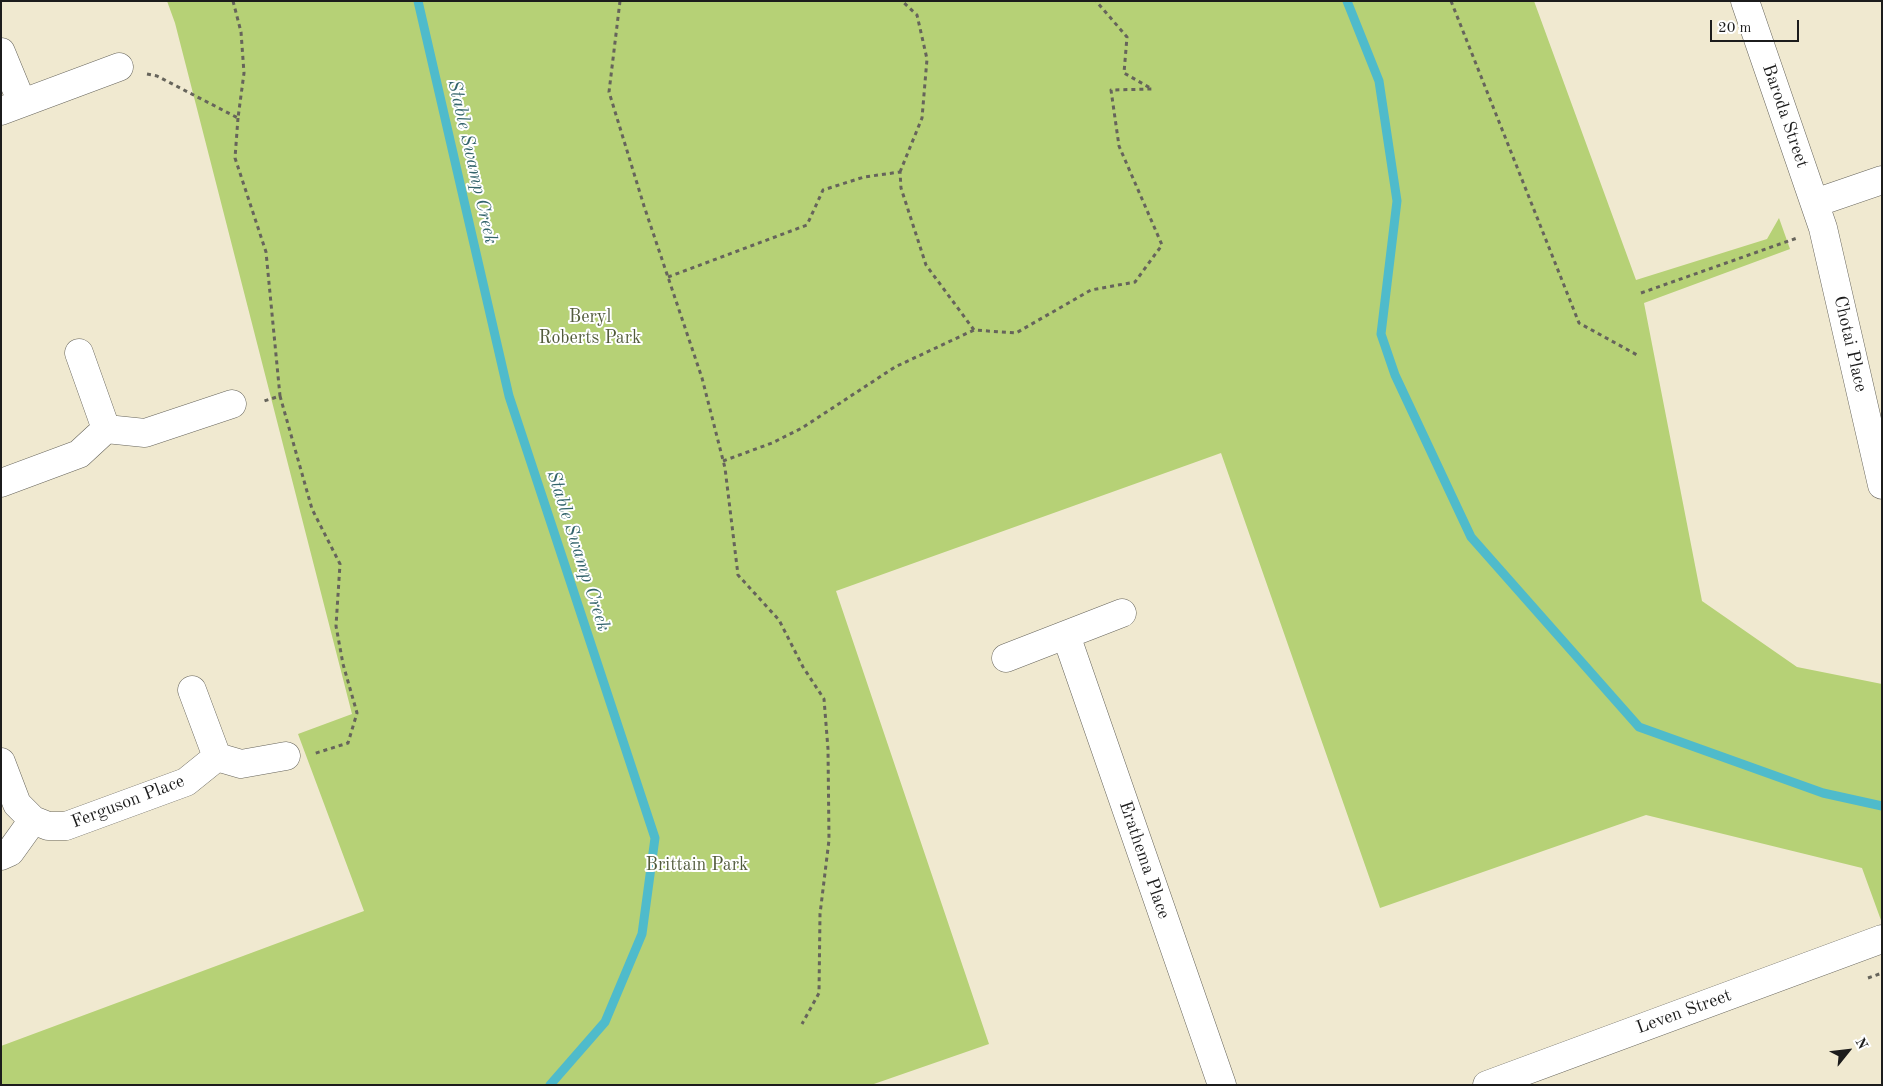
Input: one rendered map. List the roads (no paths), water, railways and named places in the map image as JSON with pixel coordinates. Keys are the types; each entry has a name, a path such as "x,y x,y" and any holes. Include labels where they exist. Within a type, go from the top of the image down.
{"street":[{"name":"Baroda Street","path":"1745,1 1815,203"},
{"path":"1,52 12,108 119,67"},
{"path":"1815,203 1882,180"},
{"name":"Chotai Place","path":"1815,203 1823,228 1882,485"},
{"path":"78,353 106,429"},
{"path":"1,483 79,454 106,429 145,433 232,404"},
{"path":"1006,658 1122,613"},
{"name":"Erathema Place","path":"1066,635 1222,1085"},
{"path":"192,690 217,757 242,764 286,756"},
{"name":"Ferguson Place","path":"33,820 48,826 66,826 186,782 217,757"},
{"path":"1,762 17,804 33,820 10,852 1,856"},
{"name":"Leven Street","path":"1487,1085 1882,939"}],"waterway":[{"name":"Stable Swamp Creek","path":"418,1 509,396 655,838 642,934 605,1022 550,1085"},
{"path":"1347,1 1379,81 1397,201 1381,334 1395,375 1471,537 1639,727 1823,793 1882,806"}],"park label":[{"name":"Beryl Roberts Park","path":"590,327"},
{"name":"Brittain Park","path":"697,865"}]}
